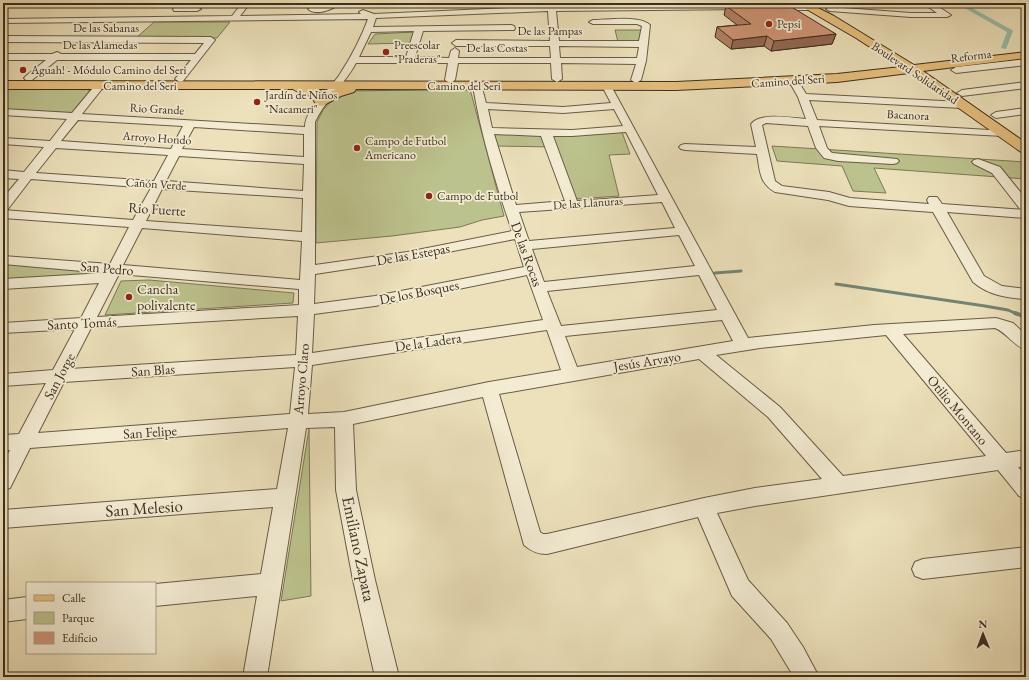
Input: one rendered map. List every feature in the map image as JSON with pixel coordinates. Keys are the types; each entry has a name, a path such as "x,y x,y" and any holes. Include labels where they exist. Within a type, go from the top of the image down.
{"main road":[{"name":"Boulevard Solidaridad","path":"801,3 830,9 878,38 913,66 962,99 1003,133 1026,149"},
{"name":"Boulevard Solidaridad","path":"814,6 882,50 913,66"},
{"path":"818,72 879,62 883,60 882,50"},
{"name":"Reforma","path":"913,66 1026,50"},
{"name":"Reforma","path":"913,66 1025,61"},
{"name":"Camino del Seri","path":"3,85 264,86 450,80 636,80 738,78 913,66"},
{"name":"Camino del Seri","path":"3,78 180,79 404,86 676,86 794,81 913,66"},
{"path":"264,86 310,90 319,95 322,102 337,93 348,89 388,89 404,86"},
{"name":"Boulevard Solidaridad","path":"962,99 996,115 1026,135"}],"street":[{"path":"183,3 177,9 203,9"},
{"path":"302,9 330,8 336,3"},
{"path":"830,9 911,15 947,15 927,3"},
{"path":"346,18 358,6 373,16"},
{"path":"3,21 346,18 512,9 759,8 814,6"},
{"path":"243,19 245,7"},
{"path":"234,19 245,7"},
{"path":"399,7 411,14"},
{"path":"552,8 557,79"},
{"path":"590,8 594,33 638,22 646,25 641,61 636,80"},
{"path":"511,43 512,9"},
{"name":"Arroyo Claro","path":"254,677 298,420 304,360 310,195 310,122 322,102 338,83 353,60 368,30 373,16"},
{"path":"29,78 102,20"},
{"path":"130,40 153,20"},
{"path":"368,30 419,28 511,28"},
{"path":"410,60 419,28"},
{"path":"450,80 459,28"},
{"name":"De las Pampas","path":"456,43 554,43 594,33 644,44"},
{"name":"De las Sabanas","path":"3,39 210,40 197,57"},
{"name":"De las Alamedas","path":"3,57 197,57"},
{"path":"180,79 197,57"},
{"name":"De las Costas","path":"353,60 641,61"},
{"path":"956,70 1025,61"},
{"path":"794,81 803,97 811,122 822,148 828,156 838,158 892,161"},
{"path":"3,206 100,85"},
{"path":"803,97 962,99 1026,85"},
{"name":"De las Rocas","path":"478,86 481,106 521,240 571,374"},
{"path":"607,86 744,344"},
{"path":"481,106 563,110 617,106"},
{"path":"996,115 1026,111"},
{"name":"Rio Grande","path":"3,112 310,131"},
{"name":"Bacanora","path":"762,151 756,127 757,123 766,120 1003,133"},
{"name":"San Jorge","path":"3,482 190,124"},
{"path":"488,131 546,133 629,129"},
{"path":"546,133 572,204"},
{"name":"Arroyo Hondo","path":"3,141 310,161"},
{"path":"685,147 762,151 769,182 772,186 786,191 829,196 849,202 1026,208"},
{"path":"978,162 996,170 1026,208"},
{"name":"Cañón Verde","path":"3,174 310,195"},
{"name":"De las Llanuras","path":"511,209 666,198"},
{"path":"935,204 978,279 988,287 1026,294"},
{"name":"Rio Fuerte","path":"3,214 308,237"},
{"name":"De las Estepas","path":"306,278 407,256 521,240 684,231"},
{"name":"San Pedro","path":"3,260 112,273 306,278"},
{"name":"De los Bosques","path":"305,310 375,301 532,270"},
{"path":"538,286 704,270"},
{"path":"3,284 112,273"},
{"name":"Santo Tomás","path":"3,328 305,310"},
{"name":"De la Ladera","path":"304,360 554,328 728,314"},
{"name":"Jesús Arvayo","path":"298,420 312,421 344,419 489,389 779,339 890,329 1000,324 1007,327 1026,344"},
{"name":"Otilio Montano","path":"890,329 1026,490"},
{"path":"702,352 774,412 839,485"},
{"name":"San Blas","path":"3,380 304,360"},
{"path":"489,389 530,538 535,542 546,544 704,507 839,485 1026,458"},
{"name":"Emiliano Zapata","path":"344,419 346,490 366,587 388,677"},
{"name":"San Felipe","path":"3,443 298,420"},
{"name":"San Melesio","path":"3,518 285,497"},
{"path":"704,507 740,588 779,631 807,677"},
{"path":"923,568 1026,557"},
{"path":"156,595 270,584"},
{"path":"3,611 26,608"}],"green space":[{"path":"154,22 230,22 217,38 136,38"},
{"path":"615,30 642,30 640,42 618,42"},
{"path":"414,32 411,43 368,44 375,34"},
{"path":"3,88 86,89 90,91 72,113 3,109"},
{"path":"470,89 504,216 482,220 460,227 392,236 316,243 317,122 323,110 334,98 354,91"},
{"path":"622,132 630,154 609,155 619,196 576,199 554,147 495,146 491,133"},
{"path":"772,146 1026,162 1026,179 874,168 886,193 853,191 842,166 777,161"},
{"path":"3,264 82,271 83,273 81,275 3,280"},
{"path":"149,280 294,293 293,303 105,315 121,281"},
{"path":"309,429 311,596 281,601"}],"building":[{"path":"760,3 785,3 836,34 774,41 767,36 733,40 717,27 751,24 726,6"}],"waterway":[{"path":"959,3 1010,31 1004,48"},
{"path":"715,273 741,271"},
{"path":"836,284 985,306 1008,310 1017,314"},
{"path":"1015,313 1026,317"}],"place":[{"name":"Pepsi","path":"769,24"},
{"name":"Preescolar \"Praderas\"","path":"386,52"},
{"name":"Aguah! - Módulo Camino del Seri","path":"23,70"},
{"name":"Jardín de Niños \"Nacameri\"","path":"257,102"},
{"name":"Campo de Futbol Americano","path":"357,148"},
{"name":"Campo de Futbol","path":"429,196"},
{"name":"Cancha polivalente","path":"129,297"}]}
